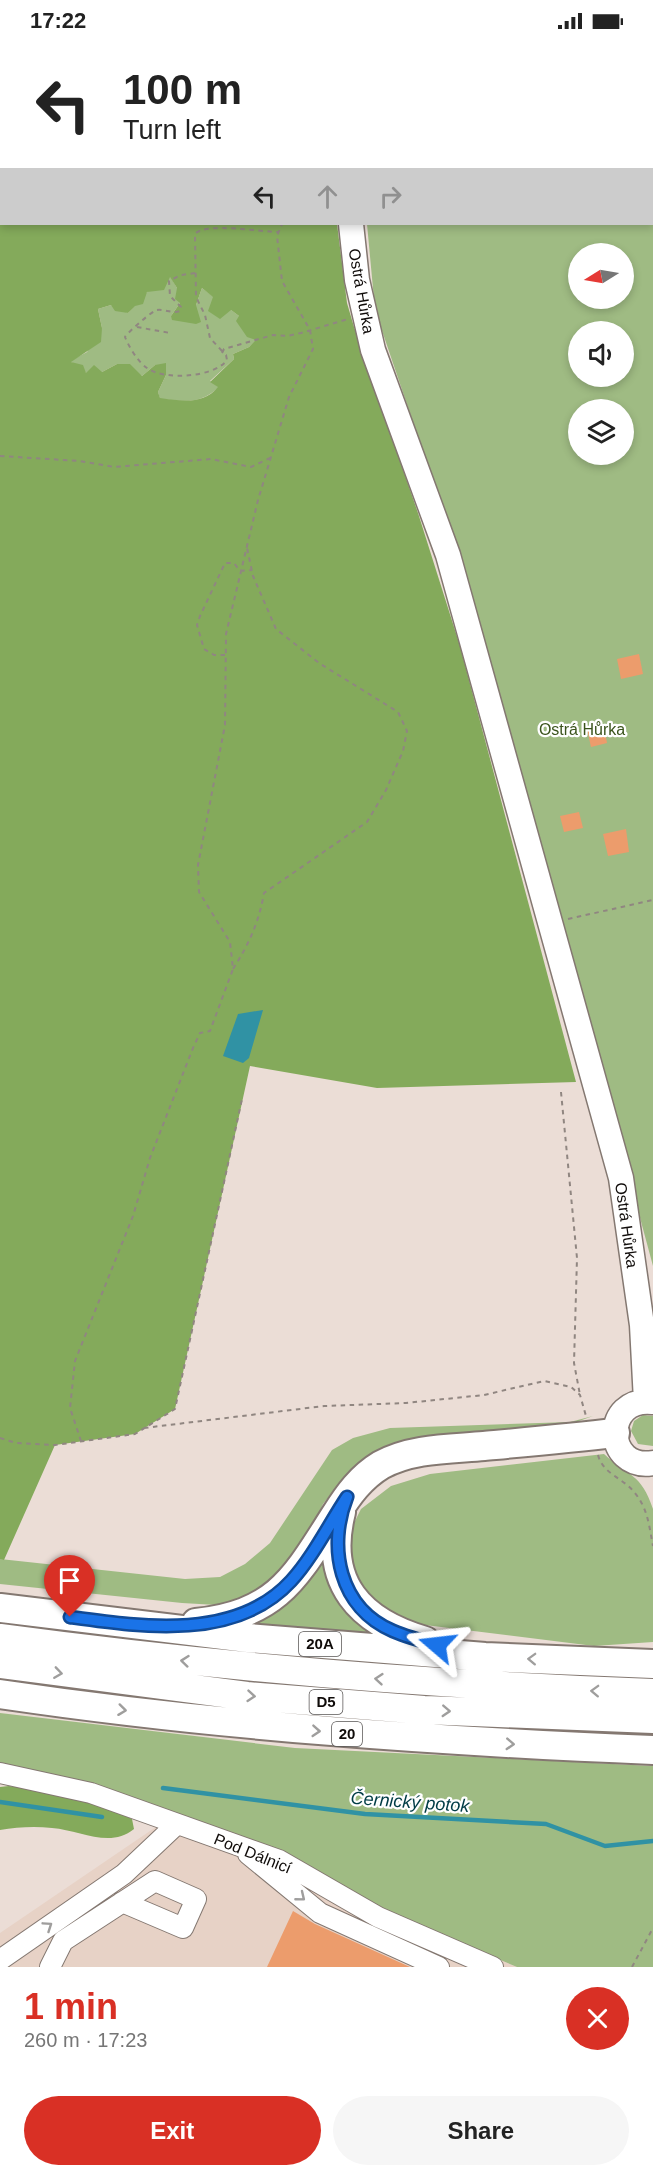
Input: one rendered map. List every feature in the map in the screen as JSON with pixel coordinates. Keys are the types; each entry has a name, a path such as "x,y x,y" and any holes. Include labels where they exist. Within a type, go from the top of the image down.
{"highway":[{"path":"155,1628 230,1617 271,1599 301,1568 347,1497 371,1472 404,1456 600,1435"},
{"path":"347,1497 337,1536 339,1564 347,1588 362,1609 393,1632 485,1657"},
{"name":"20A","path":"0,1608 248,1638 485,1657 653,1664"},
{"name":"D5","path":"0,1638 259,1670 436,1684 653,1693"},
{"name":"D5","path":"0,1664 247,1696 424,1710 653,1719"},
{"name":"20","path":"0,1694 299,1730 428,1740 653,1750"}],"main road":[{"name":"Ostrá Hůrka","path":"351,225 357,280 372,350 448,555 621,1178 642,1324 649,1401"},
{"path":"649,1401 636,1402 620,1414 600,1435 616,1443 628,1458 637,1463 653,1464"}],"street":[{"name":"Pod Dálnicí","path":"0,1773 91,1793 279,1860 378,1917 493,1967"},
{"path":"0,1960 124,1874 177,1824"},
{"path":"239,1847 320,1913 440,1967"},
{"path":"50,1967 63,1941 122,1902"}],"path":[{"path":"233,969 230,942 199,892 198,865 225,726 226,634 240,571 290,397 313,349 310,330 282,281 278,237 282,225"},
{"path":"195,273 181,274 170,281 170,296 181,307 180,311 177,313 157,310 149,313 137,327 127,332 125,337 147,368 160,374 197,375 216,370 227,360 210,338 205,315 196,297 195,234 198,230 238,227 261,232 280,232"},
{"path":"222,351 264,338 287,336 365,314"},
{"path":"137,327 170,333"},
{"path":"0,456 80,461 114,467 211,459 251,466 272,457"},
{"path":"81,1441 70,1408 75,1361 133,1216 150,1158 193,1048 200,1033 210,1031 233,969 250,942 261,912 264,892 367,822 386,790 403,751 407,731 398,712 319,663 276,629 267,613 252,570 247,545"},
{"path":"226,654 214,655 204,649 197,625 205,601 222,566 230,562 240,571 252,570"},
{"path":"551,923 653,900"},
{"path":"561,1092 577,1258 574,1363 580,1395 600,1435 602,1467 634,1491 646,1510 653,1546"},
{"path":"0,1438 16,1443 55,1444 135,1434 175,1409 242,1099"},
{"path":"144,1428 324,1406 406,1403 484,1395 544,1381 571,1387 580,1395"},
{"path":"632,1967 653,1928"}],"shaded area":[{"path":"172,1816 290,1855 389,1913 517,1967 0,1967 0,1933"}],"green space":[{"path":"0,225 337,225 347,303 460,646 576,1082 377,1088 250,1066 175,1409 135,1434 55,1445 4,1560 0,1559","holes":["170,277 177,288 175,299 180,303 171,316 172,320 196,324 201,322 196,305 202,288 213,297 208,311 220,319 231,310 239,316 236,321 247,337 256,340 249,347 233,354 234,359 210,382 218,387 206,397 192,400 160,398 158,392 166,375 166,363 155,365 142,376 130,364 117,364 102,372 94,365 86,373 83,365 71,362 101,342 102,328 98,309 111,305 115,311 128,313 135,306 143,304 147,292 164,290"]},
{"path":"367,225 653,225 653,1266 475,605 375,310"},
{"path":"170,276 177,288 180,303 171,316 196,305 202,288 239,316 257,340 249,347 233,354 234,359 210,381 219,387 212,393 198,399 184,401 160,399 158,392 166,375 155,365 142,376 117,364 102,372 86,373 70,361 87,352 102,328 98,309 111,305 128,313 147,292"},
{"path":"643,1415 653,1416 653,1446 638,1444 631,1431 634,1421"},
{"path":"593,1416 565,1426 416,1438 367,1456 349,1471 323,1504 301,1551 284,1579 234,1606 182,1603 0,1584 0,1559 185,1579 220,1577 245,1564 270,1543 332,1450 353,1438 390,1428 570,1422"},
{"path":"604,1454 639,1482 653,1509 653,1642 594,1646 425,1625 401,1619 358,1590 347,1537 361,1509 391,1486 430,1474"},
{"path":"326,1552 330,1580 340,1601 355,1619 377,1636 256,1627 257,1623 294,1598"},
{"path":"0,1713 295,1748 653,1766 653,1967 517,1967 389,1913 290,1855 0,1764"},
{"path":"9,1786 83,1796 132,1819 134,1829 115,1838 94,1837 46,1827 0,1830 0,1787"}],"water":[{"path":"263,1010 249,1058 243,1063 223,1056 238,1014"}],"building":[{"path":"639,654 643,674 621,679 617,659"},
{"path":"604,726 607,743 591,747 587,729"},
{"path":"579,812 583,828 564,832 560,816"},
{"path":"626,829 629,852 608,856 603,834"},
{"path":"293,1911 315,1924 410,1967 267,1967"}],"waterway":[{"name":"Černický potok","path":"163,1788 365,1814 546,1824 605,1846 653,1841"},
{"name":"Černický potok","path":"0,1802 102,1817"}],"route":[{"path":"70,1617 155,1628 213,1621 245,1613 271,1599 292,1580 347,1497 339,1521 337,1551 347,1588 362,1609 382,1626 393,1632 437,1645"}]}
